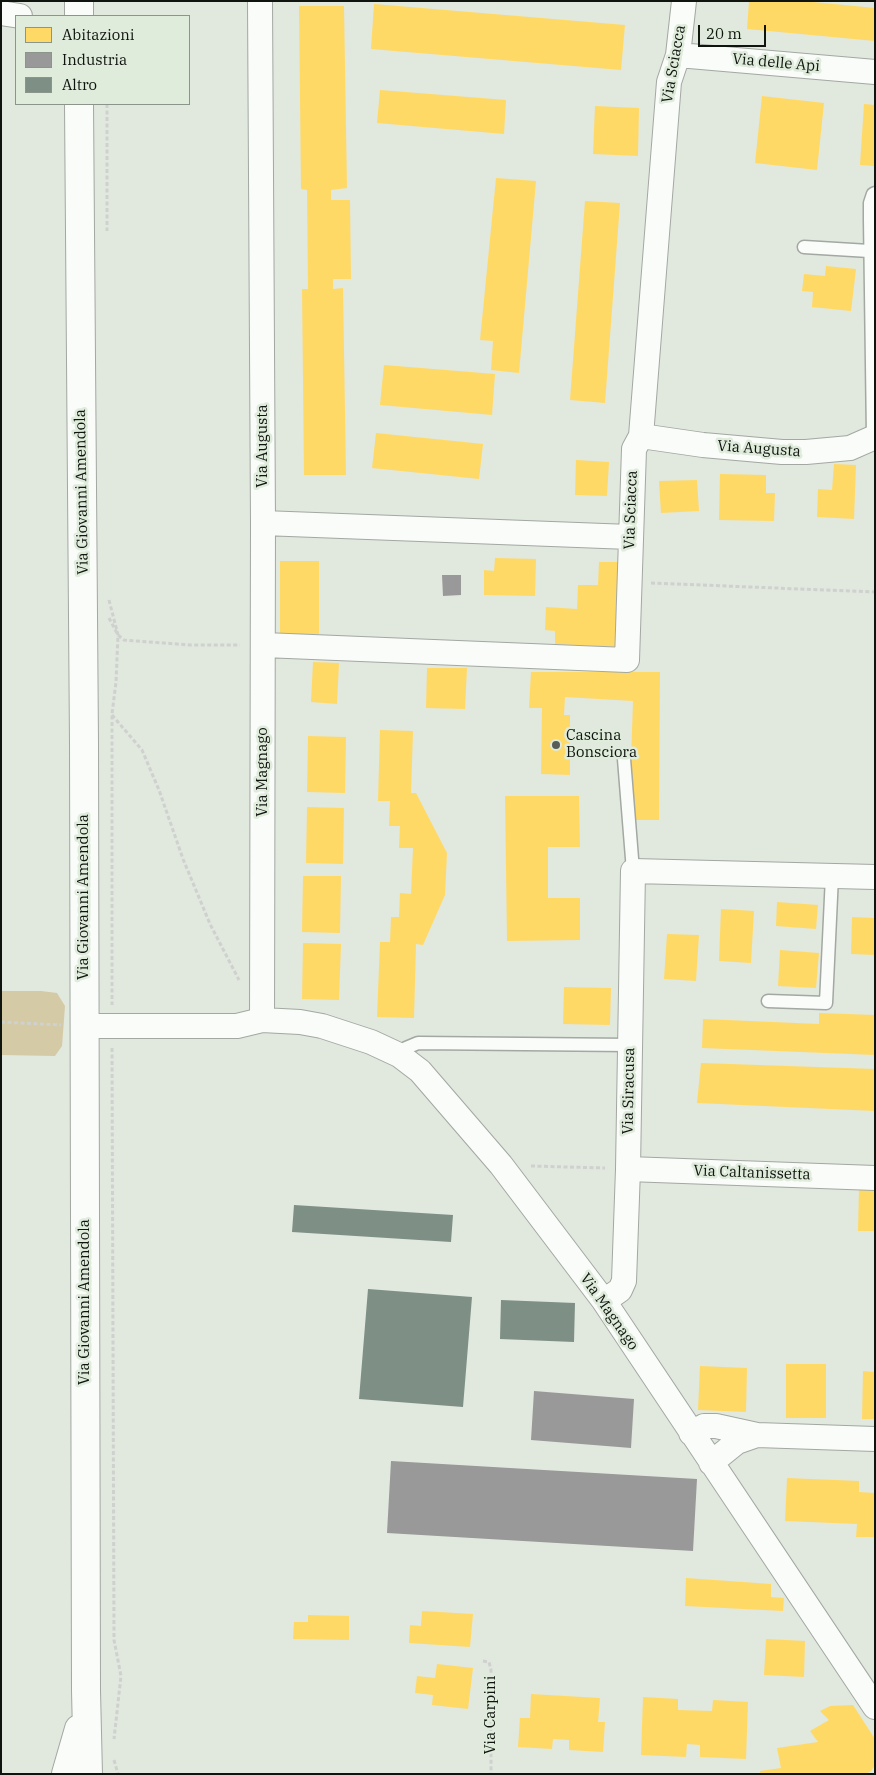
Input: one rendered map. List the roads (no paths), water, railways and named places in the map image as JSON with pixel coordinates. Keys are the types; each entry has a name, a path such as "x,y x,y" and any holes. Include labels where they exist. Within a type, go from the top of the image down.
{"main road":[{"path":"79,1 80,15"},
{"name":"Via Giovanni Amendola","path":"79,105 83,596 86,1691 88,1774"},
{"name":"Via Giovanni Amendola","path":"66,1774 78,1732 86,1691"}],"street":[{"name":"Via Augusta","path":"260,1 264,523"},
{"name":"Via Sciacca","path":"264,645 627,660 628,582 634,449 641,436 669,82 678,54 684,1"},
{"path":"1,13 15,15"},
{"name":"Via delle Api","path":"678,54 875,72"},
{"name":"Via Augusta","path":"641,436 668,441 742,449 806,452 850,448 874,437"},
{"path":"264,523 630,537"},
{"name":"Via Magnago","path":"262,1020 264,523"},
{"path":"633,871 875,877"},
{"name":"Via Siracusa","path":"604,1302 620,1290 624,1281 628,1169 633,871"},
{"name":"Via Magnago","path":"84,1026 237,1026 262,1020 300,1022 322,1026 371,1042 399,1055 420,1071 501,1165 604,1302 875,1707"},
{"name":"Via Caltanissetta","path":"628,1169 875,1178"},
{"path":"691,1433 704,1426 716,1426 757,1435 875,1440"},
{"path":"711,1463 737,1442 757,1435"}],"lane":[{"path":"874,437 870,203 875,193"},
{"path":"804,247 870,251"},
{"name":"Via Siracusa","path":"624,759 633,871"},
{"path":"768,1001 826,1003 832,876"},
{"path":"399,1055 406,1048 418,1043 630,1045"}],"place":[{"name":"Cascina Bonsciora","path":"556,745"}]}
